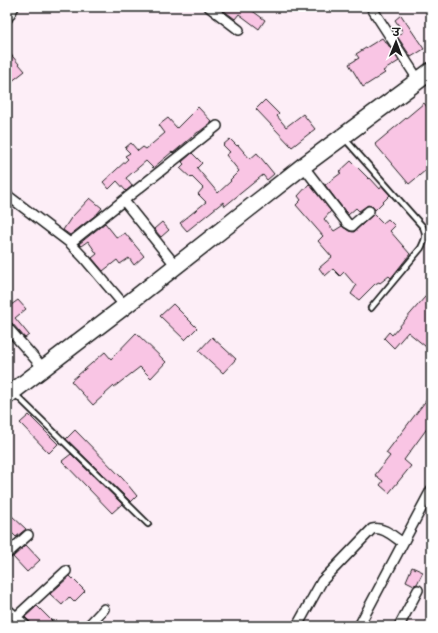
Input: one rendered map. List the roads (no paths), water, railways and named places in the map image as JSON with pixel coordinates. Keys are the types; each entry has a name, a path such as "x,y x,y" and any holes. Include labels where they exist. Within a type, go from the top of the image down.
{"highway":[{"path":"10,394 303,166 425,76"}],"street":[{"path":"7,19 14,7"},
{"path":"209,7 239,30"},
{"path":"371,7 425,76"},
{"path":"70,243 217,126"},
{"path":"303,166 347,223 352,226 369,211"},
{"path":"7,195 70,243 86,259 125,306"},
{"path":"124,201 176,266"},
{"path":"7,327 44,368"},
{"path":"359,626 431,490"},
{"path":"297,626 322,581 372,529 382,529 403,543"},
{"path":"7,554 28,535"},
{"path":"16,617 66,571"},
{"path":"399,626 418,590"},
{"path":"7,609 26,626"},
{"path":"88,626 104,609"}],"lane":[{"path":"342,137 423,227 426,234 425,241 420,248 371,308"},
{"path":"10,394 148,524"}]}
